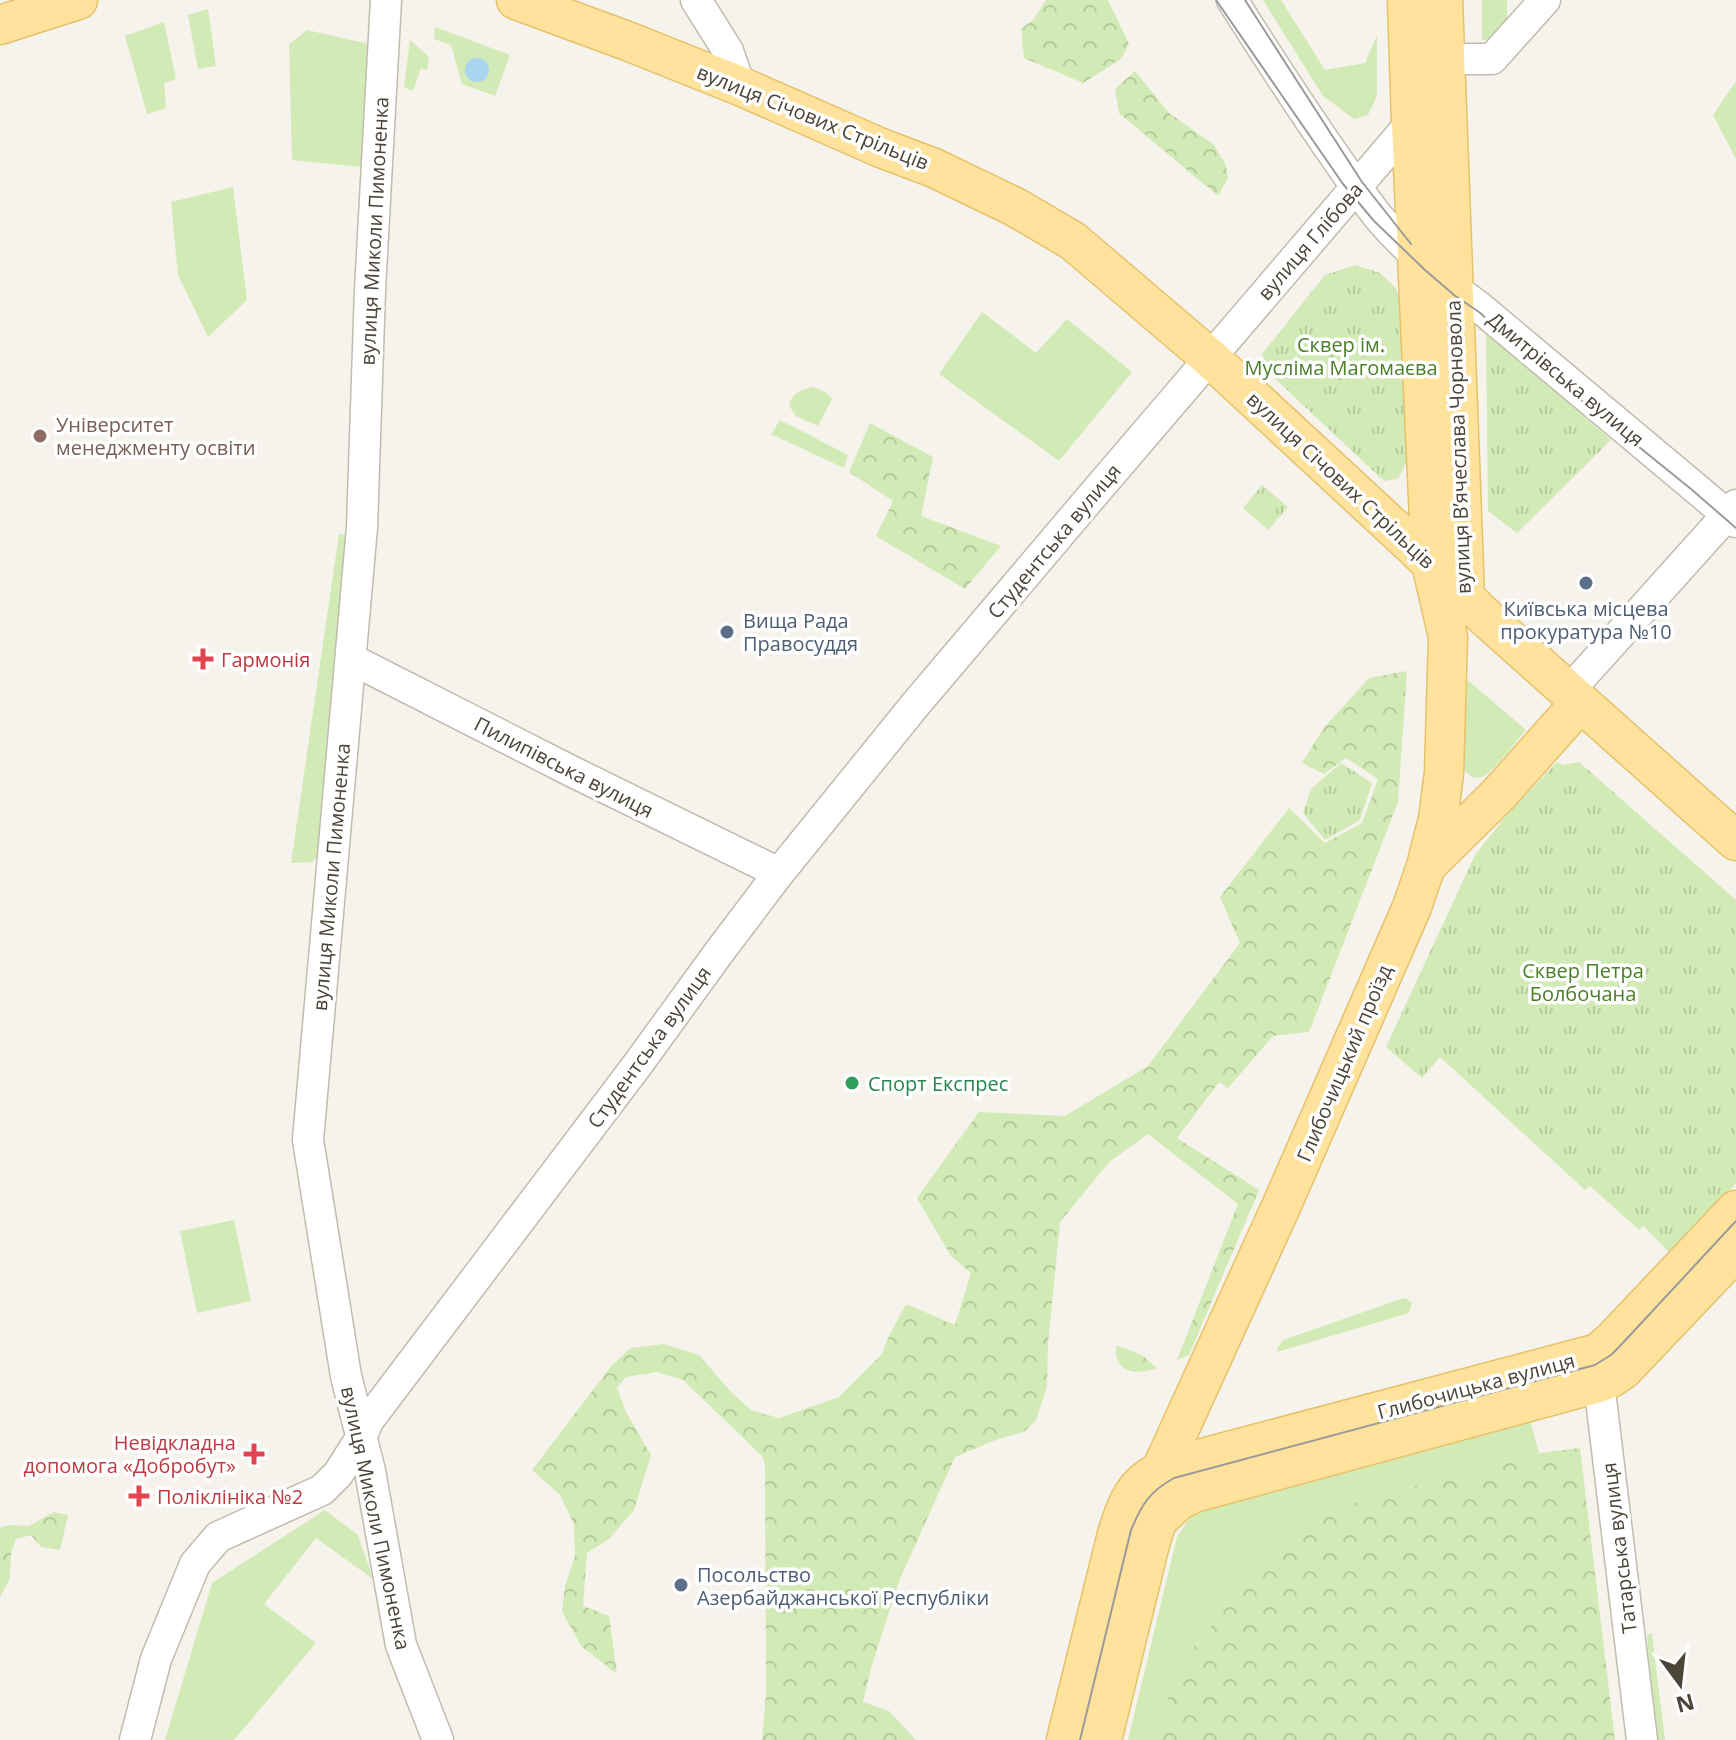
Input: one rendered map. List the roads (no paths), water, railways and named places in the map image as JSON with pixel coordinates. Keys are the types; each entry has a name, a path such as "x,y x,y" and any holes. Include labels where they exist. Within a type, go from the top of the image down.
{"main road":[{"path":"0,25 78,0"},
{"name":"вулиця Січових Стрільців","path":"516,0 740,86 934,168 1015,207 1073,241 1210,358 1574,698 1736,841"},
{"name":"вулиця Вʼячеслава Чорновола","path":"1407,0 1431,563 1448,637"},
{"name":"вулиця Вʼячеслава Чорновола","path":"1443,0 1465,597 1448,637"},
{"name":"Глибочицький проїзд","path":"1165,1497 1280,1209 1412,907 1426,866 1438,819 1444,773 1448,637"},
{"path":"1426,866 1499,794 1574,698"},
{"name":"Глибочицька вулиця","path":"1596,1370 1606,1348 1736,1210"},
{"name":"Глибочицька вулиця","path":"1066,1740 1117,1534 1127,1502 1136,1489 1165,1497 1194,1493 1596,1370 1611,1378 1623,1370 1736,1251"},
{"path":"1102,1740 1149,1548 1165,1497"}],"street":[{"name":"вулиця Миколи Пимоненка","path":"386,0 362,527 308,1140 346,1376 370,1471 401,1645 438,1740"},
{"path":"696,0 728,51 740,86"},
{"name":"Дмитрівська вулиця","path":"1232,0 1357,189 1382,221 1417,257 1733,514"},
{"path":"1444,59 1492,59 1545,0"},
{"name":"вулиця Глібова","path":"1210,358 1411,123"},
{"name":"Студентська вулиця","path":"135,1740 156,1659 195,1564 218,1537 322,1490 338,1474 368,1421 779,873 915,705 1210,358"},
{"path":"1574,698 1733,514"},
{"name":"Пилипівська вулиця","path":"351,659 779,873"},
{"name":"Татарська вулиця","path":"1596,1370 1642,1740"}],"water":[{"path":"477,58 486,61 489,70 486,79 477,82 468,79 465,70 468,61"}],"tram line":[{"path":"1216,0 1343,184 1374,221 1454,295 1479,312 1540,367 1736,528"},
{"path":"1245,0 1362,182 1411,244"},
{"path":"1080,1740 1131,1530 1143,1506 1158,1488 1174,1478 1595,1365 1620,1346 1736,1221"}],"place":[{"name":"Університет менеджменту освіти","path":"40,436"},
{"name":"Київська місцева прокуратура №10","path":"1586,583"},
{"name":"Вища Рада Правосуддя","path":"727,632"},
{"name":"Гармонія","path":"203,659"},
{"name":"Спорт Експрес","path":"852,1083"},
{"name":"Невідкладна допомога «Добробут»","path":"254,1454"},
{"name":"Поліклініка №2","path":"139,1496"},
{"name":"Посольство Азербайджанської Республіки","path":"681,1585"}],"park label":[{"name":"Сквер ім. Мусліма Магомаєва","path":"1341,356"},
{"name":"Сквер Петра Болбочана","path":"1583,982"}]}
